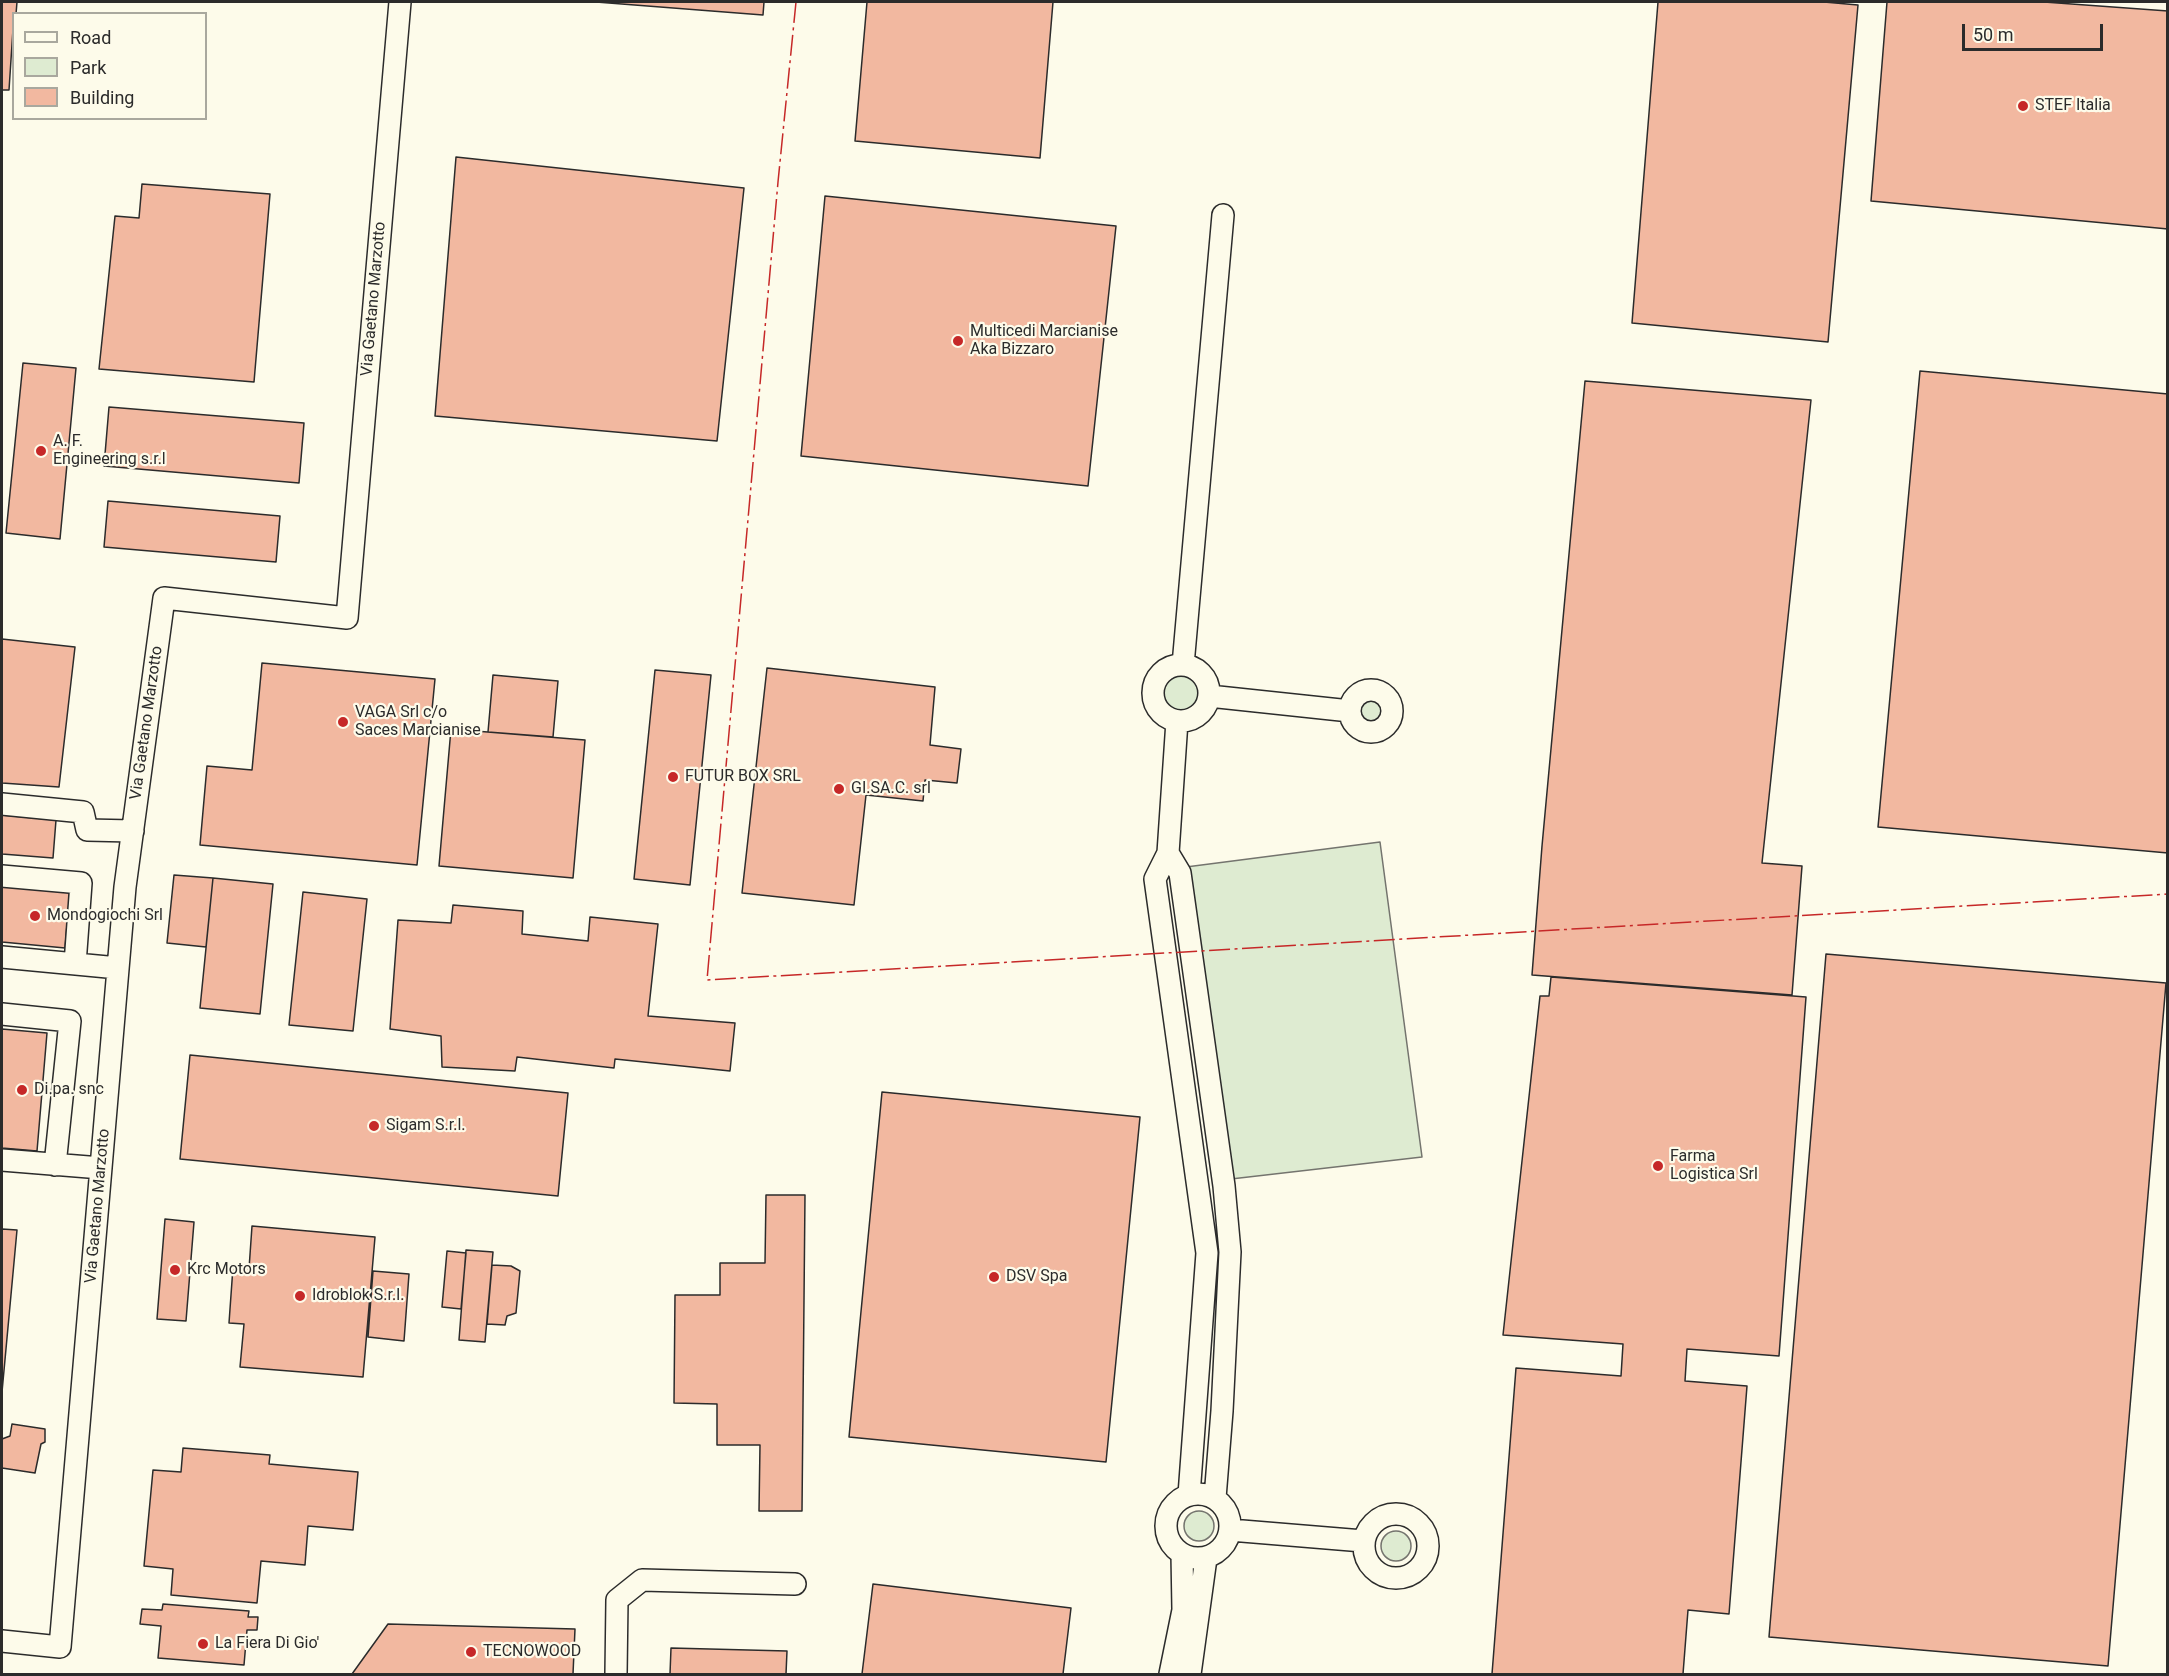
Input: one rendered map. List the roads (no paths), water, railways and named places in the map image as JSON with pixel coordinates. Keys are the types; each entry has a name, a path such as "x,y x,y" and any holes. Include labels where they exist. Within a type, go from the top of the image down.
{"street":[{"name":"Via Gaetano Marzotto","path":"2,1641 60,1647 125,887 164,598 347,618 400,2"},
{"path":"1183,665 1223,215"},
{"path":"1174,665 1183,665 1199,672 1205,678 1209,696 1202,711 1196,717 1186,721 1176,721 1167,718 1155,703 1154,684 1159,675 1174,665"},
{"path":"1209,696 1350,711"},
{"path":"1176,721 1168,853 1155,879 1207,1253 1190,1495"},
{"path":"2,804 83,812 87,830 133,831"},
{"path":"1168,853 1180,873 1224,1186 1230,1252 1215,1498"},
{"path":"2,876 81,883 75,963"},
{"path":"2,957 118,968"},
{"path":"2,1014 70,1021 55,1165"},
{"path":"2,1160 101,1168"},
{"path":"1206,1494 1215,1498 1227,1512 1230,1530 1222,1548 1206,1558 1190,1558 1173,1548 1167,1538 1165,1527 1172,1507 1179,1499 1190,1495 1206,1494"},
{"path":"1230,1530 1363,1541"},
{"path":"1170,1674 1183,1610 1182,1554"},
{"path":"1190,1674 1206,1558"},
{"path":"616,1674 617,1600 642,1580 795,1584"}],"place":[{"name":"STEF Italia","path":"2023,106"},
{"name":"Multicedi Marcianise Aka Bizzaro","path":"958,341"},
{"name":"A. F. Engineering s.r.l","path":"41,451"},
{"name":"VAGA Srl c/o Saces Marcianise","path":"343,722"},
{"name":"FUTUR BOX SRL","path":"673,777"},
{"name":"GI.SA.C. srl","path":"839,789"},
{"name":"Mondogiochi Srl","path":"35,916"},
{"name":"Di.pa. snc","path":"22,1090"},
{"name":"Sigam S.r.l.","path":"374,1126"},
{"name":"Farma Logistica Srl","path":"1658,1166"},
{"name":"Krc Motors","path":"175,1270"},
{"name":"DSV Spa","path":"994,1277"},
{"name":"Idroblok S.r.l.","path":"300,1296"},
{"name":"La Fiera Di Gio'","path":"203,1644"},
{"name":"TECNOWOOD","path":"471,1652"}]}
